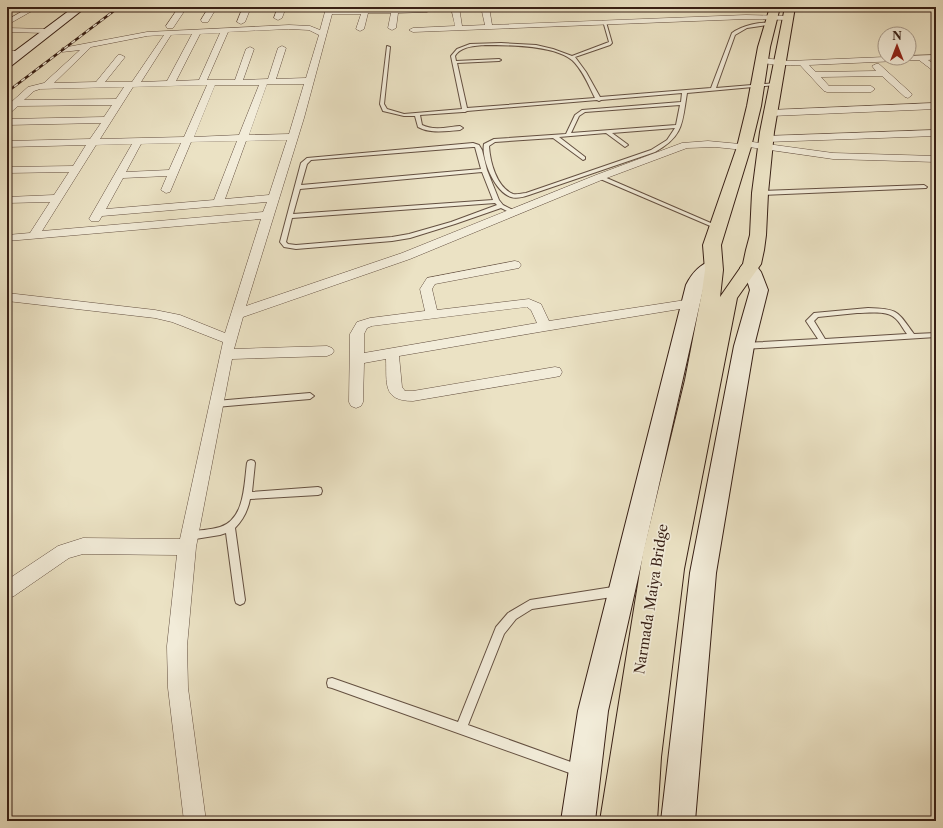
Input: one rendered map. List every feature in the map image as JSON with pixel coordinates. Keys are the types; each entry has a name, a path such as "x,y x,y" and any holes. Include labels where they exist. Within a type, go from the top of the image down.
{"highway":[{"path":"640,821 645,757 710,298 749,268 754,257 758,235 760,193 766,143 790,12"},
{"path":"713,266 712,245 745,146 762,60 773,16"},
{"name":"Narmada Maiya Bridge","path":"617,821 656,553 696,380 710,298"}],"street":[{"path":"7,23 35,7"},
{"path":"7,63 47,31 81,7"},
{"path":"34,235 119,102 166,43 169,29 183,7"},
{"path":"205,20 213,7"},
{"path":"241,22 247,7"},
{"path":"278,18 282,7"},
{"path":"455,7 459,28"},
{"path":"486,7 489,27"},
{"path":"195,821 178,688 177,646 188,542 228,347 310,81 328,10 395,10 427,17 459,28 773,16 790,12"},
{"path":"392,28 395,10"},
{"path":"360,29 365,11"},
{"path":"413,30 427,17"},
{"path":"65,50 134,39 169,29 197,32 301,27 310,28 323,34"},
{"path":"7,30 47,31"},
{"path":"166,190 188,140 207,83 217,40 225,30"},
{"path":"170,84 197,32"},
{"path":"46,86 89,45"},
{"path":"218,203 242,138 282,48"},
{"path":"238,82 250,49"},
{"path":"7,52 19,54"},
{"path":"98,85 121,57"},
{"path":"921,58 936,70"},
{"path":"762,60 780,63 936,58"},
{"path":"870,60 908,95"},
{"path":"802,62 827,89 871,89"},
{"path":"814,75 884,73"},
{"path":"7,111 31,89 46,86 310,81"},
{"path":"16,103 119,102"},
{"path":"771,113 936,106"},
{"path":"7,122 107,120"},
{"path":"238,314 406,256 600,177 685,145 696,143 718,143 745,146 766,143 936,133"},
{"path":"7,144 293,137"},
{"path":"89,230 138,141"},
{"path":"766,143 833,156 936,159"},
{"path":"7,170 76,169"},
{"path":"120,175 174,173"},
{"path":"7,200 57,198"},
{"path":"99,213 274,198"},
{"path":"7,238 268,215"},
{"path":"432,315 426,289 431,281 515,265"},
{"path":"710,298 696,285 700,277 713,266"},
{"path":"678,821 703,573 744,346 759,290 755,276 749,268"},
{"path":"7,297 155,314 175,318 228,347 327,351"},
{"path":"357,360 710,298"},
{"path":"578,821 593,711 622,591 710,298"},
{"path":"356,402 357,334 362,326 370,322 529,303 536,307 545,326"},
{"path":"392,353 395,387 397,392 403,396 413,396 555,372"},
{"path":"7,590 64,552 83,546 188,542"}],"lane":[{"path":"713,90 733,34 739,29 773,16"},
{"path":"572,57 611,42 604,22"},
{"path":"465,111 453,56 456,51 471,46 512,44 536,46 564,53 572,57 577,62 599,100"},
{"path":"388,47 382,104 385,110 395,113 417,114 465,111 776,84"},
{"path":"455,62 499,60"},
{"path":"677,126 494,142 486,145 487,156 501,186 512,195 518,196 542,189 652,151 668,142 674,135 677,126 683,103 685,92"},
{"path":"568,135 576,115 584,111 683,103"},
{"path":"417,114 420,126 426,130 460,128"},
{"path":"608,132 625,144"},
{"path":"554,136 583,158"},
{"path":"501,206 453,224 410,236 392,239 296,247 286,246 283,242 305,161 315,158 473,145 477,146 484,170 496,201 501,206 513,212"},
{"path":"298,187 484,170"},
{"path":"600,177 717,227"},
{"path":"760,193 924,188"},
{"path":"290,216 496,201"},
{"path":"823,342 810,321 816,315 884,311 896,314 912,336"},
{"path":"744,346 936,335"},
{"path":"216,404 310,396"},
{"path":"188,542 221,531 239,519 245,506 251,463"},
{"path":"246,496 318,491"},
{"path":"230,526 240,600"},
{"path":"461,728 500,631 512,616 530,605 622,591"},
{"path":"332,682 585,772"}],"railway":[{"path":"7,92 119,7"}]}
